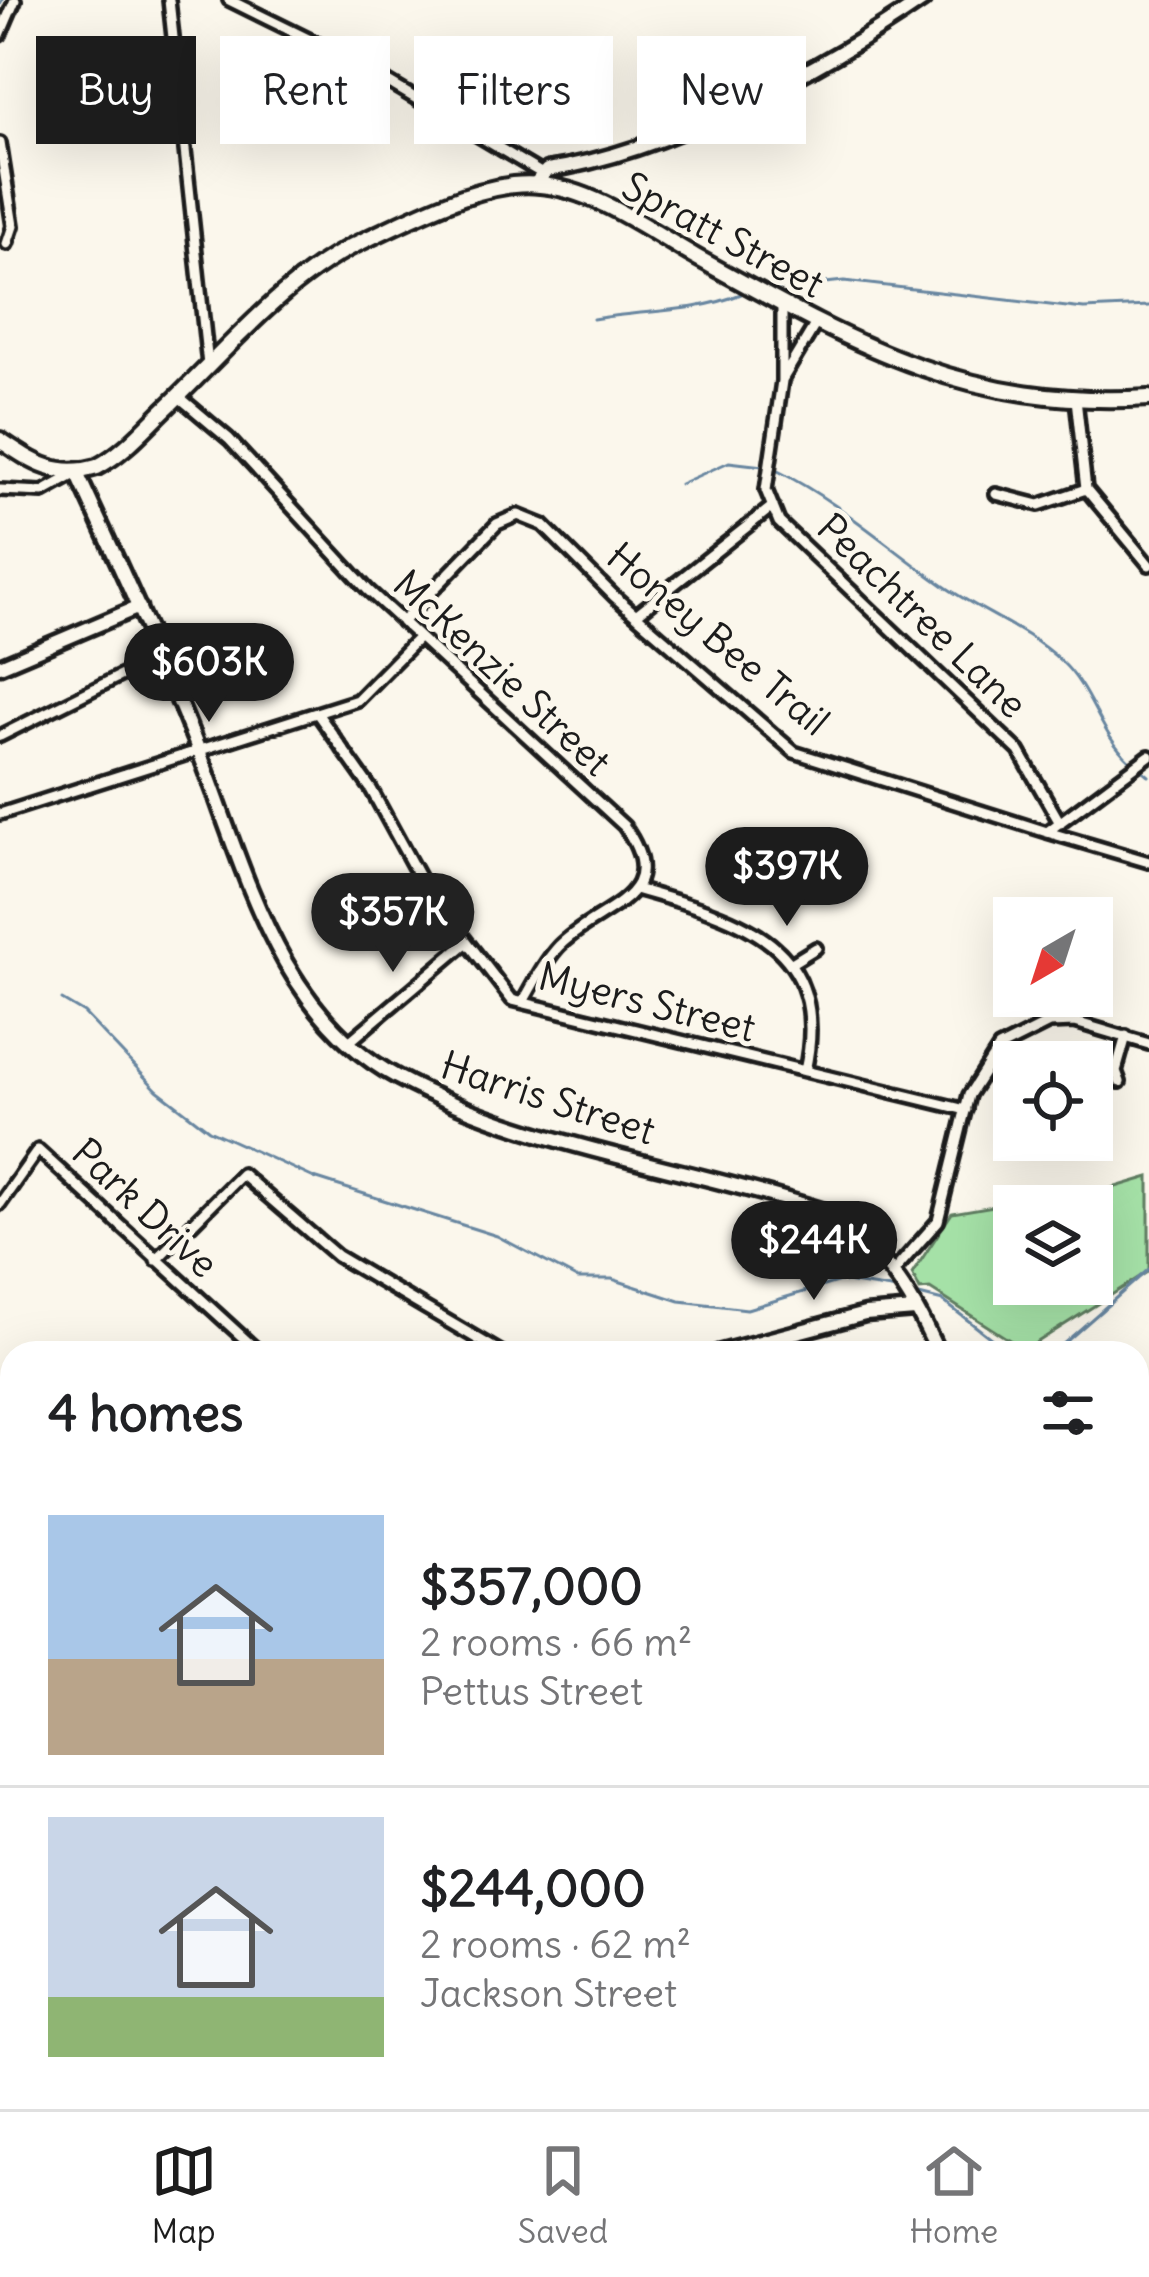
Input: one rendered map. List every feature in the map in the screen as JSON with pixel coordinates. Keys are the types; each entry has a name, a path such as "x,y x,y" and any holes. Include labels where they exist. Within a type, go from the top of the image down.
{"main road":[{"name":"Spratt Street","path":"77,473 110,460 294,286 350,247 479,194 538,178 600,205 882,355 970,386 1076,399 1149,398"},
{"path":"0,440 48,470 77,473"}],"street":[{"path":"0,35 15,0"},
{"path":"169,0 208,367"},
{"path":"229,0 367,69 538,178 746,103 860,43 923,0"},
{"path":"0,143 13,226 7,244"},
{"name":"Peachtree Lane","path":"782,304 782,381 766,490 779,522 1019,751 1060,823"},
{"path":"782,381 816,322"},
{"name":"McKenzie Street","path":"178,397 229,439 402,622 624,826 640,849 635,889"},
{"path":"1076,399 1086,489 1149,565"},
{"path":"0,490 43,492 77,473"},
{"name":"Harris Street","path":"77,473 200,752 262,922 291,970 349,1042 394,1076 491,1118 824,1211 870,1241 893,1271 932,1341"},
{"path":"996,494 1039,505 1086,489"},
{"path":"637,614 773,506"},
{"name":"Honey Bee Trail","path":"402,622 497,524 518,515 543,525 637,614 809,760 1149,862"},
{"path":"0,666 139,608"},
{"path":"0,814 357,700 419,637"},
{"path":"0,736 160,656"},
{"name":"Myers Street","path":"317,712 401,838 424,886 512,1000 965,1110"},
{"path":"1047,832 1149,756"},
{"path":"523,1002 559,946 635,889 742,922 790,964 811,1011 805,1071"},
{"path":"349,1042 466,943"},
{"path":"790,964 816,948"},
{"path":"893,1271 938,1221 965,1110 998,1048 1049,1024 1075,1022 1149,1044"},
{"path":"1120,1082 1116,1071 1126,1036"},
{"name":"Park Drive","path":"0,1204 38,1150 242,1341"},
{"path":"156,1260 242,1174 337,1256 482,1341"},
{"path":"763,1341 865,1314 915,1310"}],"green space":[{"path":"1149,1177 1149,1271 1113,1294 1113,1188"},
{"path":"993,1206 993,1305 1096,1305 1039,1341 1011,1341 930,1289 920,1290 912,1274 952,1213"}],"waterway":[{"path":"0,4 2,0"},
{"path":"779,288 844,281 1084,309 1149,306"},
{"path":"593,319 687,308 741,294"},
{"path":"680,484 729,462 763,466"},
{"path":"776,470 842,510 944,586 1048,650 1081,685 1130,761"},
{"path":"1143,771 1149,776"},
{"path":"62,1000 84,1013 157,1090 209,1130 314,1178 497,1236 578,1279 612,1279 680,1301 747,1309 840,1281 897,1290"},
{"path":"1067,1341 1149,1269"},
{"path":"915,1294 943,1301 995,1341"}]}
